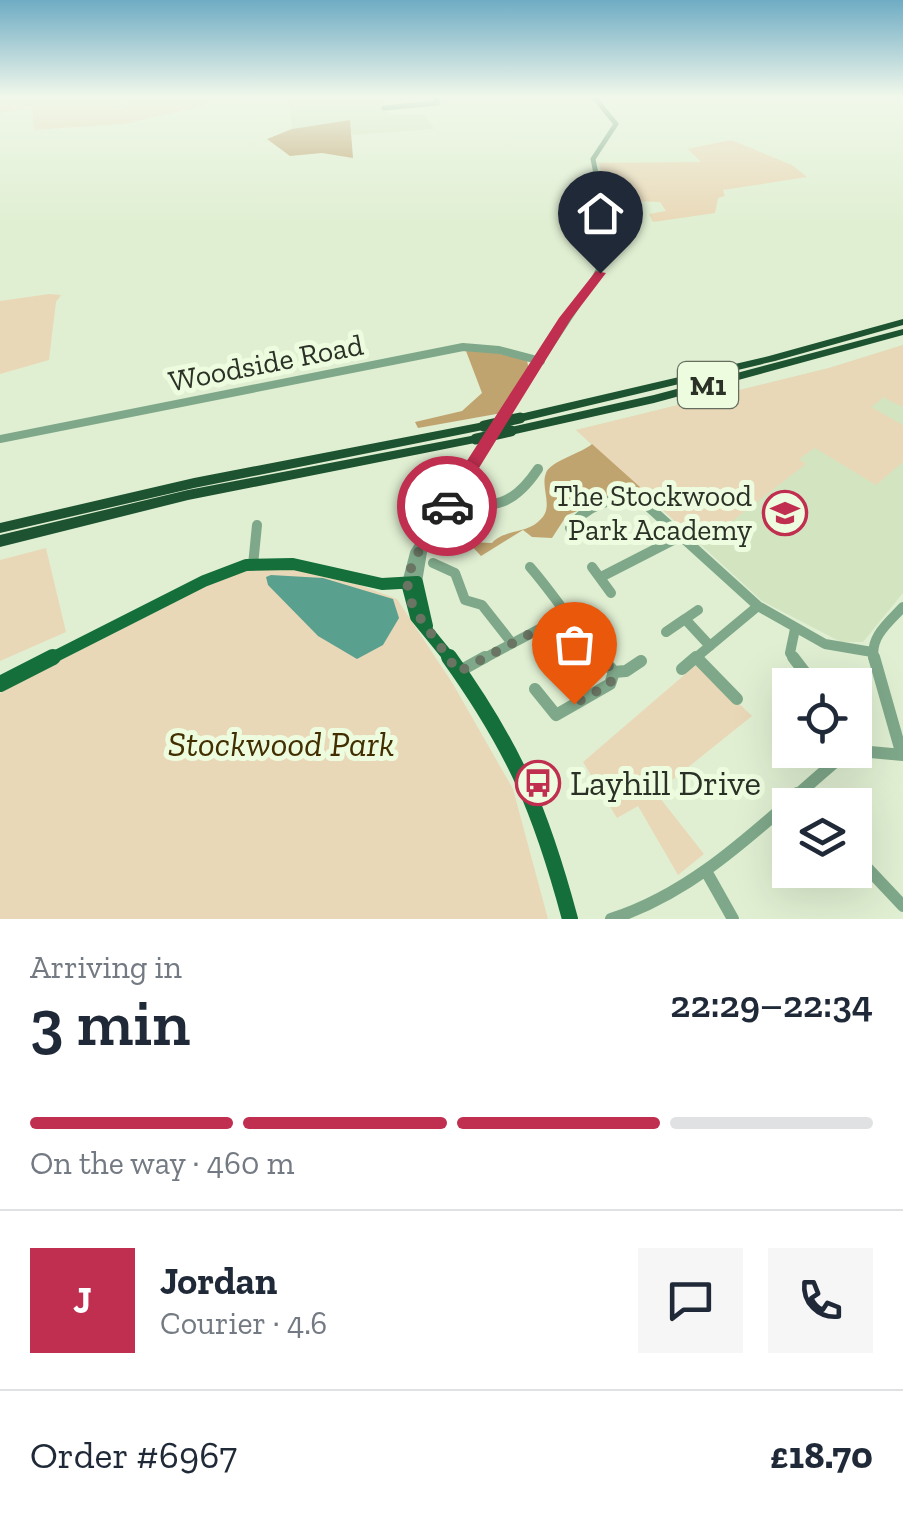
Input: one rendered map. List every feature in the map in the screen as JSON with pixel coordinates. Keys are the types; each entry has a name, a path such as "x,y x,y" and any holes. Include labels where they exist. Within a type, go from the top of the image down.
{"highway":[{"name":"M1","path":"0,528 194,482 520,418 753,364 903,322"},
{"name":"M1","path":"0,542 188,495 654,399 903,332"}],"main road":[{"path":"0,684 204,581 253,564 312,566 382,584 412,583"},
{"path":"410,604 412,583"},
{"path":"412,583 428,626 504,739 525,779 552,852 570,919"},
{"path":"382,584 410,604 416,617 428,626"}],"street":[{"path":"412,583 423,544 566,318 600,273 606,257 604,206 593,158 606,139"},
{"name":"Woodside Road","path":"0,439 463,348 500,350 540,361"},
{"path":"452,499 482,508 505,505 524,490 538,469"},
{"path":"570,528 575,518 628,496 646,502 758,606 839,649 872,652"},
{"path":"253,564 257,526"},
{"path":"602,577 681,536"},
{"path":"434,563 461,576 464,600 482,606 511,642"},
{"path":"530,568 558,600 564,616 614,672"},
{"path":"592,568 612,593"},
{"path":"682,669 758,606"},
{"path":"803,788 833,762 850,754 902,755 872,652 878,634 903,607"},
{"path":"666,632 698,610"},
{"path":"458,672 564,616"},
{"path":"685,620 710,646"},
{"path":"795,629 790,652 802,668"},
{"path":"697,658 737,699"},
{"path":"614,672 626,671 642,661"},
{"path":"536,690 560,720 610,684 614,672"},
{"path":"611,919 650,906 706,871 772,814"},
{"path":"706,871 733,919"},
{"path":"872,872 903,906"}],"shaded area":[{"path":"267,139 351,139 353,158 322,153 290,156"},
{"name":"The Stockwood Park Academy","path":"903,345 903,593 863,642 841,642 762,601 576,430 829,368"},
{"path":"466,351 487,351 527,360 529,371 502,413 418,428 415,422 462,411 482,393"},
{"path":"592,444 640,487 567,515 552,538 532,537 523,530 481,556 468,542 492,543 536,524 545,514 546,473"}],"green space":[{"path":"731,140 792,165 807,177 723,190 725,196 718,198 715,213 653,222 649,214 666,211 660,202 608,200 599,163 701,162 688,149"},
{"path":"61,295 56,302 49,360 0,374 0,301"},
{"path":"903,345 903,407 866,389 883,398 871,407 903,425 903,462 876,485 815,448 799,459 806,464 718,532 710,526 694,539 576,430 829,368"},
{"path":"46,548 66,632 0,661 0,560"},
{"name":"Stockwood Park","path":"250,567 320,570 397,599 453,684 513,789 548,919 0,919 0,693 157,608"},
{"path":"697,664 752,716 656,793 704,854 678,875 638,806 617,818 583,762"}],"water":[{"path":"266,577 323,578 393,599 399,618 383,645 357,659 318,636 268,585"}],"way so far":[{"path":"447,506 410,563 407,583 416,617 428,626 458,672 564,616 614,672 610,684 574,704"}],"place":[{"name":"The Stockwood Park Academy","path":"785,513"},
{"name":"Layhill Drive","path":"538,783"}],"route":[{"path":"447,506 566,318 600,273"}]}
